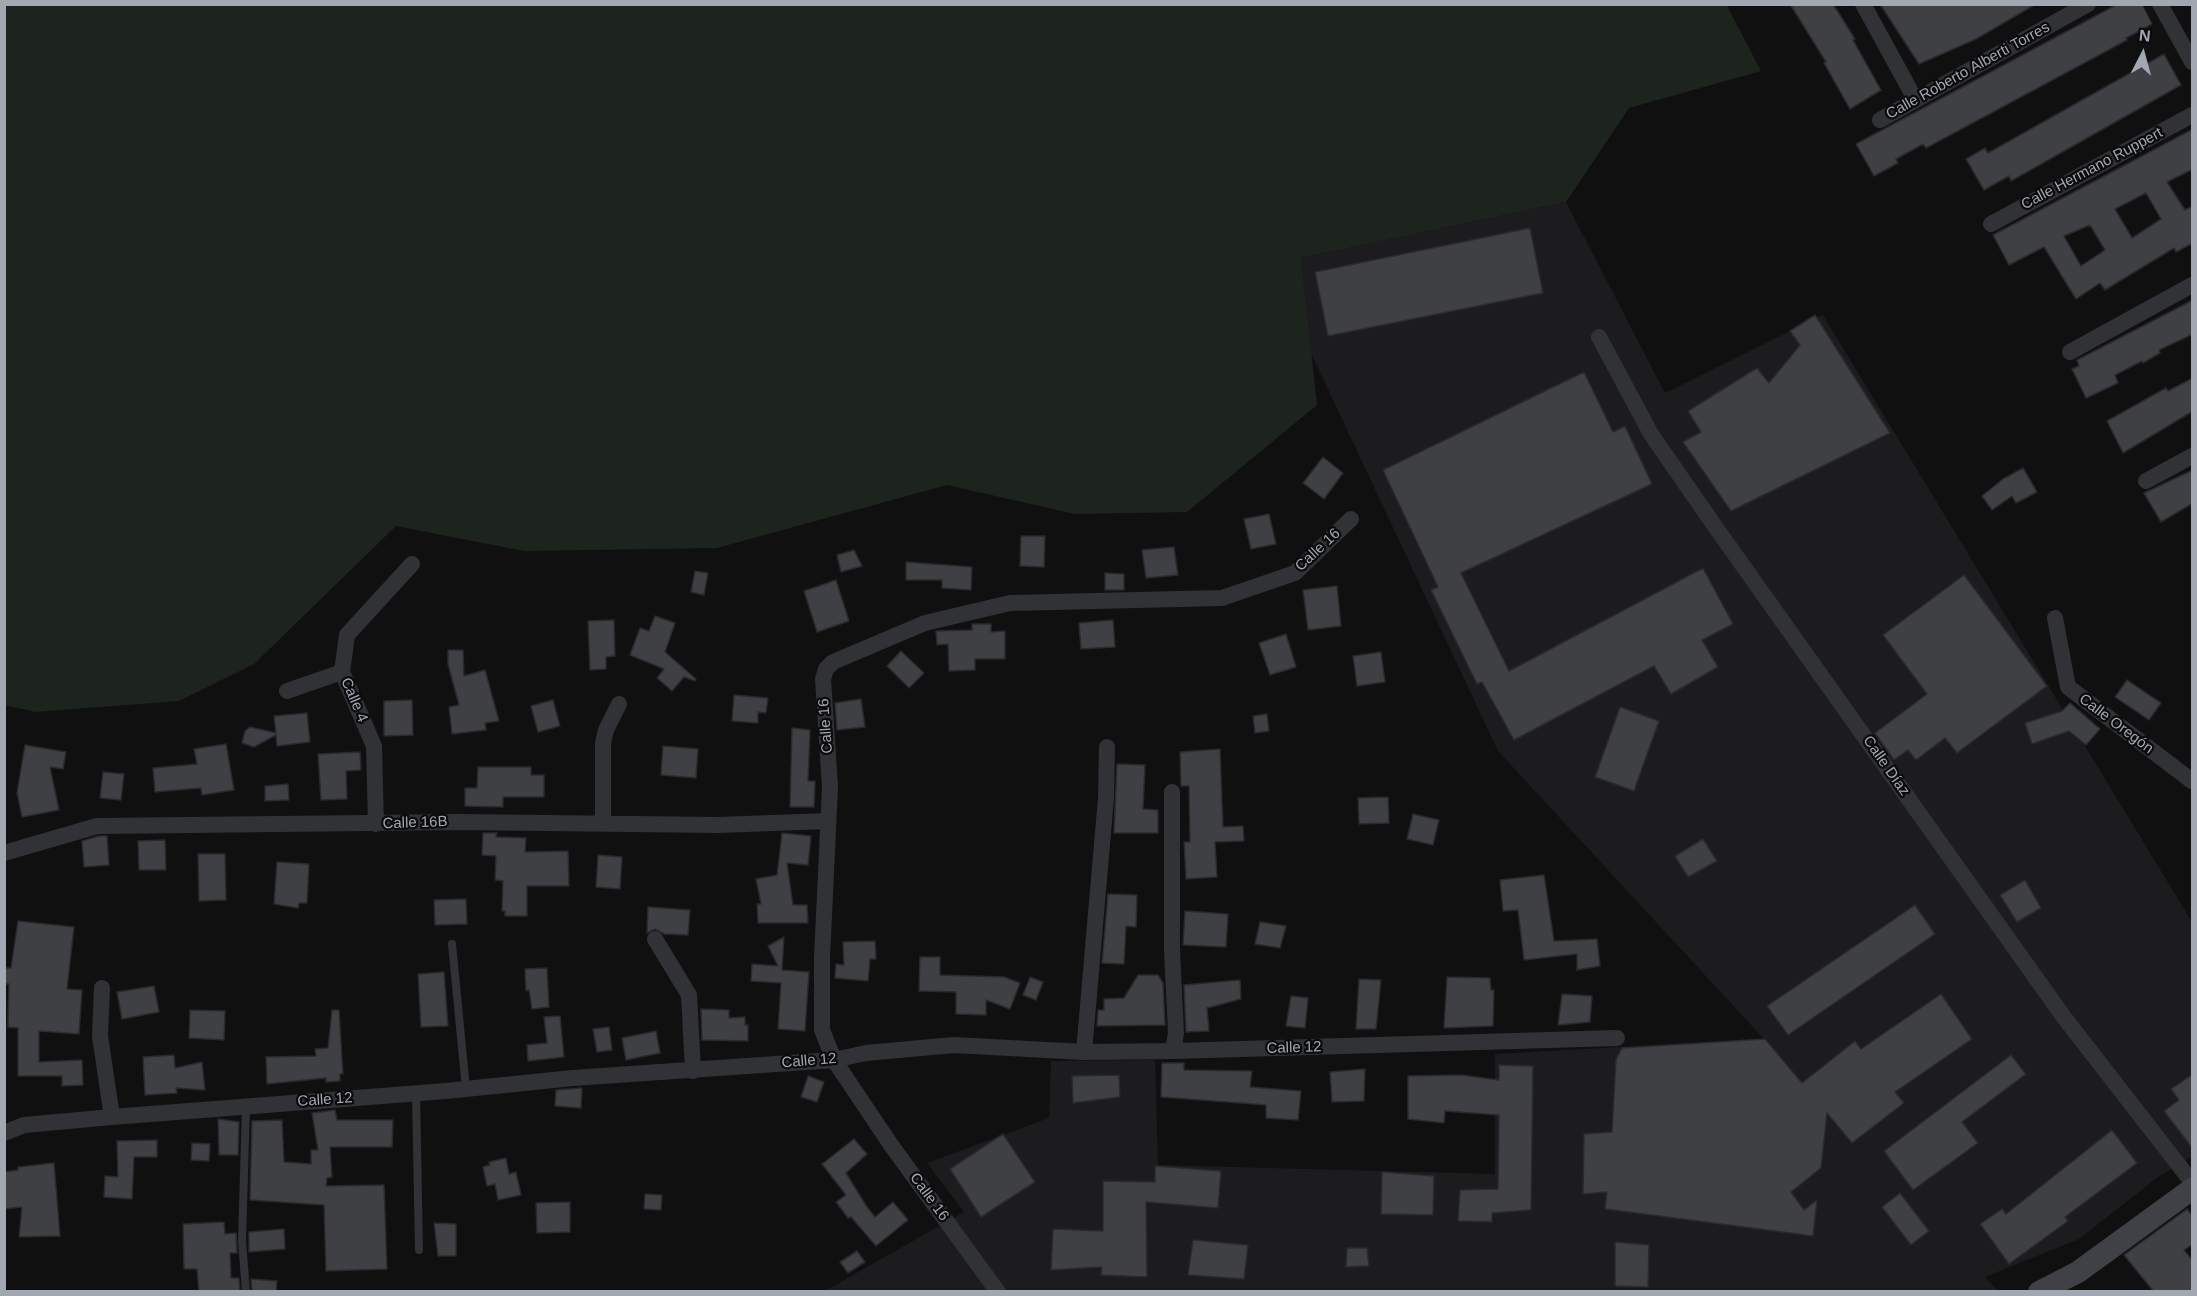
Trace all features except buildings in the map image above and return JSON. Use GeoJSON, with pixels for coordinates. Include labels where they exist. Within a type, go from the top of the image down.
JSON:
{"type":"FeatureCollection","features":[{"type":"Feature","properties":{"kind":"street"},"geometry":{"type":"LineString","coordinates":[[1863,4],[1915,99]]}},
{"type":"Feature","properties":{"kind":"street","name":"Calle Roberto Alberti Torres"},"geometry":{"type":"LineString","coordinates":[[1880,120],[2088,4]]}},
{"type":"Feature","properties":{"kind":"street"},"geometry":{"type":"LineString","coordinates":[[2160,4],[2193,62]]}},
{"type":"Feature","properties":{"kind":"street","name":"Calle Hermano Ruppert"},"geometry":{"type":"LineString","coordinates":[[1991,224],[2193,115]]}},
{"type":"Feature","properties":{"kind":"street"},"geometry":{"type":"LineString","coordinates":[[2070,352],[2193,285]]}},
{"type":"Feature","properties":{"kind":"street","name":"Calle Díaz"},"geometry":{"type":"LineString","coordinates":[[1599,337],[1651,434],[1714,525],[2063,1016],[2193,1182]]}},
{"type":"Feature","properties":{"kind":"street"},"geometry":{"type":"LineString","coordinates":[[2146,482],[2193,456]]}},
{"type":"Feature","properties":{"kind":"street","name":"Calle 16"},"geometry":{"type":"LineString","coordinates":[[998,1292],[891,1145],[834,1060],[822,1030],[830,787],[823,679],[826,669],[833,663],[925,623],[1010,603],[1222,598],[1295,573],[1351,519]]}},
{"type":"Feature","properties":{"kind":"street","name":"Calle 4"},"geometry":{"type":"LineString","coordinates":[[376,824],[374,746],[342,672],[347,634],[412,564]]}},
{"type":"Feature","properties":{"kind":"street","name":"Calle Oregón"},"geometry":{"type":"LineString","coordinates":[[2055,618],[2068,687],[2193,781]]}},
{"type":"Feature","properties":{"kind":"street"},"geometry":{"type":"LineString","coordinates":[[287,691],[342,672]]}},
{"type":"Feature","properties":{"kind":"street"},"geometry":{"type":"LineString","coordinates":[[603,822],[603,743],[606,730],[619,704]]}},
{"type":"Feature","properties":{"kind":"street"},"geometry":{"type":"LineString","coordinates":[[1084,1052],[1106,798],[1107,747]]}},
{"type":"Feature","properties":{"kind":"street"},"geometry":{"type":"LineString","coordinates":[[1172,792],[1172,950],[1176,1033],[1173,1051]]}},
{"type":"Feature","properties":{"kind":"street","name":"Calle 16B"},"geometry":{"type":"LineString","coordinates":[[4,853],[97,826],[603,822],[718,825],[828,821]]}},
{"type":"Feature","properties":{"kind":"street"},"geometry":{"type":"LineString","coordinates":[[655,939],[689,995],[693,1071]]}},
{"type":"Feature","properties":{"kind":"street"},"geometry":{"type":"LineString","coordinates":[[102,988],[100,1036],[112,1117]]}},
{"type":"Feature","properties":{"kind":"street","name":"Calle 12"},"geometry":{"type":"LineString","coordinates":[[4,1133],[24,1125],[416,1094],[583,1077],[834,1060],[866,1053],[954,1045],[1084,1052],[1617,1038]]}},
{"type":"Feature","properties":{"kind":"street"},"geometry":{"type":"LineString","coordinates":[[2038,1292],[2078,1272],[2193,1189]]}},
{"type":"Feature","properties":{"kind":"lane"},"geometry":{"type":"LineString","coordinates":[[452,944],[466,1089]]}},
{"type":"Feature","properties":{"kind":"lane"},"geometry":{"type":"LineString","coordinates":[[416,1094],[419,1250]]}},
{"type":"Feature","properties":{"kind":"lane"},"geometry":{"type":"LineString","coordinates":[[246,1107],[242,1241],[246,1292]]}},
{"type":"Feature","properties":{"kind":"shaded area"},"geometry":{"type":"Polygon","coordinates":[[[1726,4],[1761,71],[1629,108],[1566,202],[1301,258],[1317,405],[1187,512],[1075,514],[947,485],[717,548],[524,551],[396,526],[254,664],[179,701],[35,712],[5,705],[5,5],[1726,4]]]}},
{"type":"Feature","properties":{"kind":"shaded area"},"geometry":{"type":"Polygon","coordinates":[[[1566,202],[1665,393],[1823,315],[2192,922],[2192,1157],[2158,1177],[2079,1239],[1985,1277],[1998,1291],[823,1292],[964,1212],[927,1163],[1049,1118],[1051,1061],[1155,1060],[1158,1165],[1495,1174],[1495,1054],[1764,1039],[1498,751],[1311,353],[1301,258],[1566,202]]]}}]}
